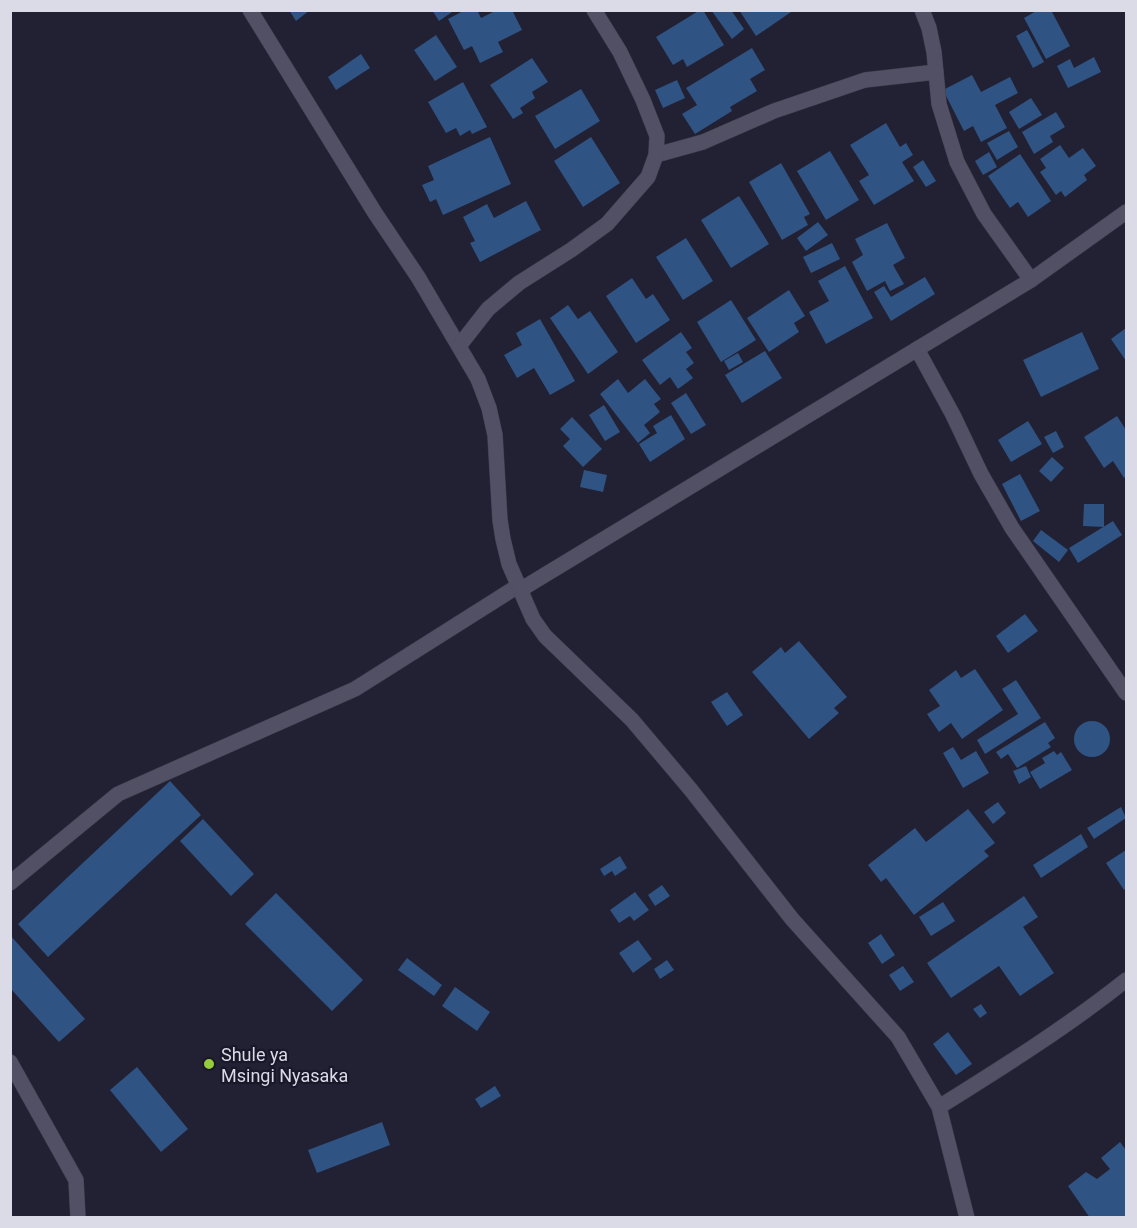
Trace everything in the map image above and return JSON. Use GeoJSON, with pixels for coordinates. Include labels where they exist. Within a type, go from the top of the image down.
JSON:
{"type":"FeatureCollection","features":[{"type":"Feature","properties":{"kind":"street"},"geometry":{"type":"LineString","coordinates":[[250,10],[375,213],[418,277],[478,379],[489,408],[495,435],[500,520],[509,564],[533,619],[545,636],[632,720],[691,790],[792,920],[898,1037],[939,1107],[967,1218]]}},
{"type":"Feature","properties":{"kind":"street"},"geometry":{"type":"LineString","coordinates":[[459,346],[488,309],[519,283],[571,250],[606,224],[648,177],[656,155],[657,136],[620,52],[594,10]]}},
{"type":"Feature","properties":{"kind":"street"},"geometry":{"type":"LineString","coordinates":[[922,10],[928,28],[936,72],[939,104],[957,162],[984,214],[1031,280]]}},
{"type":"Feature","properties":{"kind":"street"},"geometry":{"type":"LineString","coordinates":[[656,155],[703,142],[774,111],[865,80],[936,72]]}},
{"type":"Feature","properties":{"kind":"street"},"geometry":{"type":"LineString","coordinates":[[10,883],[118,794],[355,689],[1031,280],[1126,212]]}},
{"type":"Feature","properties":{"kind":"street"},"geometry":{"type":"LineString","coordinates":[[917,349],[953,415],[981,474],[1012,528],[1126,693]]}},
{"type":"Feature","properties":{"kind":"street"},"geometry":{"type":"LineString","coordinates":[[939,1107],[1023,1054],[1126,981]]}},
{"type":"Feature","properties":{"kind":"street"},"geometry":{"type":"LineString","coordinates":[[10,1062],[76,1180],[78,1218]]}},
{"type":"Feature","properties":{"kind":"building"},"geometry":{"type":"Polygon","coordinates":[[[289,10],[310,10],[296,21],[289,10]]]}},
{"type":"Feature","properties":{"kind":"building"},"geometry":{"type":"Polygon","coordinates":[[[432,10],[455,10],[439,21],[432,10]]]}},
{"type":"Feature","properties":{"kind":"building"},"geometry":{"type":"Polygon","coordinates":[[[465,10],[477,10],[481,18],[497,10],[512,10],[522,30],[498,42],[503,52],[480,63],[472,46],[464,50],[448,19],[465,10]]]}},
{"type":"Feature","properties":{"kind":"building"},"geometry":{"type":"Polygon","coordinates":[[[703,10],[724,45],[687,67],[683,59],[673,65],[656,37],[703,10]]]}},
{"type":"Feature","properties":{"kind":"building"},"geometry":{"type":"Polygon","coordinates":[[[711,10],[731,10],[744,29],[732,39],[711,10]]]}},
{"type":"Feature","properties":{"kind":"building"},"geometry":{"type":"Polygon","coordinates":[[[739,10],[794,10],[756,36],[739,10]]]}},
{"type":"Feature","properties":{"kind":"building"},"geometry":{"type":"Polygon","coordinates":[[[1038,10],[1051,10],[1070,46],[1046,59],[1024,18],[1038,10]]]}},
{"type":"Feature","properties":{"kind":"building"},"geometry":{"type":"Polygon","coordinates":[[[1027,30],[1044,62],[1033,68],[1016,36],[1027,30]]]}},
{"type":"Feature","properties":{"kind":"building"},"geometry":{"type":"Polygon","coordinates":[[[436,35],[457,67],[435,81],[414,50],[436,35]]]}},
{"type":"Feature","properties":{"kind":"building"},"geometry":{"type":"Polygon","coordinates":[[[752,48],[765,70],[750,79],[757,91],[730,107],[732,111],[695,134],[682,114],[697,105],[686,88],[752,48]]]}},
{"type":"Feature","properties":{"kind":"building"},"geometry":{"type":"Polygon","coordinates":[[[361,54],[370,68],[336,90],[328,77],[361,54]]]}},
{"type":"Feature","properties":{"kind":"building"},"geometry":{"type":"Polygon","coordinates":[[[1094,57],[1101,72],[1068,88],[1057,66],[1070,59],[1074,68],[1094,57]]]}},
{"type":"Feature","properties":{"kind":"building"},"geometry":{"type":"Polygon","coordinates":[[[532,58],[548,82],[532,92],[535,98],[520,108],[523,113],[513,119],[490,85],[532,58]]]}},
{"type":"Feature","properties":{"kind":"building"},"geometry":{"type":"Polygon","coordinates":[[[972,75],[981,92],[1010,77],[1018,93],[995,105],[1007,128],[981,142],[973,126],[964,131],[943,90],[972,75]]]}},
{"type":"Feature","properties":{"kind":"building"},"geometry":{"type":"Polygon","coordinates":[[[677,80],[685,98],[663,108],[655,90],[677,80]]]}},
{"type":"Feature","properties":{"kind":"building"},"geometry":{"type":"Polygon","coordinates":[[[463,82],[487,127],[472,134],[470,130],[460,136],[456,128],[446,133],[428,102],[463,82]]]}},
{"type":"Feature","properties":{"kind":"building"},"geometry":{"type":"Polygon","coordinates":[[[581,89],[600,121],[555,149],[535,116],[581,89]]]}},
{"type":"Feature","properties":{"kind":"building"},"geometry":{"type":"Polygon","coordinates":[[[1031,98],[1042,115],[1019,129],[1009,112],[1031,98]]]}},
{"type":"Feature","properties":{"kind":"building"},"geometry":{"type":"Polygon","coordinates":[[[1056,112],[1065,127],[1050,136],[1053,142],[1034,154],[1022,132],[1056,112]]]}},
{"type":"Feature","properties":{"kind":"building"},"geometry":{"type":"Polygon","coordinates":[[[886,123],[900,147],[906,143],[913,155],[902,162],[914,181],[874,205],[859,181],[869,175],[850,145],[886,123]]]}},
{"type":"Feature","properties":{"kind":"building"},"geometry":{"type":"Polygon","coordinates":[[[1009,131],[1018,147],[997,160],[987,143],[1009,131]]]}},
{"type":"Feature","properties":{"kind":"building"},"geometry":{"type":"Polygon","coordinates":[[[490,137],[511,184],[443,215],[436,199],[430,202],[422,185],[434,180],[428,166],[490,137]]]}},
{"type":"Feature","properties":{"kind":"building"},"geometry":{"type":"Polygon","coordinates":[[[591,137],[620,183],[583,207],[554,161],[591,137]]]}},
{"type":"Feature","properties":{"kind":"building"},"geometry":{"type":"Polygon","coordinates":[[[1060,145],[1069,158],[1083,148],[1096,166],[1084,175],[1087,180],[1065,197],[1061,191],[1056,195],[1040,172],[1046,168],[1040,159],[1060,145]]]}},
{"type":"Feature","properties":{"kind":"building"},"geometry":{"type":"Polygon","coordinates":[[[830,151],[859,200],[826,220],[797,171],[830,151]]]}},
{"type":"Feature","properties":{"kind":"building"},"geometry":{"type":"Polygon","coordinates":[[[989,152],[997,167],[983,175],[975,161],[989,152]]]}},
{"type":"Feature","properties":{"kind":"building"},"geometry":{"type":"Polygon","coordinates":[[[1020,154],[1051,201],[1028,217],[1018,202],[1010,208],[988,176],[1020,154]]]}},
{"type":"Feature","properties":{"kind":"building"},"geometry":{"type":"Polygon","coordinates":[[[923,160],[936,181],[926,187],[913,167],[923,160]]]}},
{"type":"Feature","properties":{"kind":"building"},"geometry":{"type":"Polygon","coordinates":[[[781,163],[810,214],[804,217],[808,225],[782,240],[749,182],[781,163]]]}},
{"type":"Feature","properties":{"kind":"building"},"geometry":{"type":"Polygon","coordinates":[[[739,196],[769,244],[731,268],[701,220],[739,196]]]}},
{"type":"Feature","properties":{"kind":"building"},"geometry":{"type":"Polygon","coordinates":[[[526,201],[541,230],[480,262],[470,243],[475,241],[463,217],[487,204],[494,218],[526,201]]]}},
{"type":"Feature","properties":{"kind":"building"},"geometry":{"type":"Polygon","coordinates":[[[818,222],[828,235],[806,251],[797,238],[818,222]]]}},
{"type":"Feature","properties":{"kind":"building"},"geometry":{"type":"Polygon","coordinates":[[[887,223],[905,258],[893,265],[904,284],[890,291],[885,281],[867,291],[852,262],[863,255],[855,239],[887,223]]]}},
{"type":"Feature","properties":{"kind":"building"},"geometry":{"type":"Polygon","coordinates":[[[686,238],[713,281],[683,300],[656,257],[686,238]]]}},
{"type":"Feature","properties":{"kind":"building"},"geometry":{"type":"Polygon","coordinates":[[[832,243],[840,259],[811,273],[803,257],[832,243]]]}},
{"type":"Feature","properties":{"kind":"building"},"geometry":{"type":"Polygon","coordinates":[[[845,266],[873,318],[826,344],[809,312],[829,301],[818,281],[845,266]]]}},
{"type":"Feature","properties":{"kind":"building"},"geometry":{"type":"Polygon","coordinates":[[[925,277],[935,294],[891,321],[874,292],[884,286],[891,297],[925,277]]]}},
{"type":"Feature","properties":{"kind":"building"},"geometry":{"type":"Polygon","coordinates":[[[632,278],[646,299],[653,294],[670,320],[636,343],[606,296],[632,278]]]}},
{"type":"Feature","properties":{"kind":"building"},"geometry":{"type":"Polygon","coordinates":[[[789,290],[805,316],[794,323],[799,332],[769,352],[747,318],[789,290]]]}},
{"type":"Feature","properties":{"kind":"building"},"geometry":{"type":"Polygon","coordinates":[[[731,300],[756,340],[721,362],[697,322],[731,300]]]}},
{"type":"Feature","properties":{"kind":"building"},"geometry":{"type":"Polygon","coordinates":[[[568,305],[578,319],[590,311],[618,352],[588,374],[550,318],[568,305]]]}},
{"type":"Feature","properties":{"kind":"building"},"geometry":{"type":"Polygon","coordinates":[[[540,319],[575,381],[550,395],[534,368],[517,378],[504,355],[522,345],[516,333],[540,319]]]}},
{"type":"Feature","properties":{"kind":"building"},"geometry":{"type":"Polygon","coordinates":[[[1126,328],[1126,361],[1111,339],[1126,328]]]}},
{"type":"Feature","properties":{"kind":"building"},"geometry":{"type":"Polygon","coordinates":[[[681,332],[692,348],[686,352],[694,363],[686,369],[693,378],[678,389],[670,377],[660,385],[642,360],[681,332]]]}},
{"type":"Feature","properties":{"kind":"building"},"geometry":{"type":"Polygon","coordinates":[[[1082,332],[1099,369],[1041,397],[1023,360],[1082,332]]]}},
{"type":"Feature","properties":{"kind":"building"},"geometry":{"type":"Polygon","coordinates":[[[765,351],[782,378],[742,403],[725,375],[765,351]]]}},
{"type":"Feature","properties":{"kind":"building"},"geometry":{"type":"Polygon","coordinates":[[[738,353],[743,362],[729,370],[724,361],[738,353]]]}},
{"type":"Feature","properties":{"kind":"building"},"geometry":{"type":"Polygon","coordinates":[[[618,379],[628,393],[645,379],[661,399],[654,404],[660,412],[644,425],[650,433],[638,443],[600,394],[618,379]]]}},
{"type":"Feature","properties":{"kind":"building"},"geometry":{"type":"Polygon","coordinates":[[[686,393],[706,425],[691,434],[671,403],[686,393]]]}},
{"type":"Feature","properties":{"kind":"building"},"geometry":{"type":"Polygon","coordinates":[[[604,405],[620,432],[605,441],[589,415],[604,405]]]}},
{"type":"Feature","properties":{"kind":"building"},"geometry":{"type":"Polygon","coordinates":[[[671,415],[685,439],[650,462],[639,444],[657,433],[653,426],[671,415]]]}},
{"type":"Feature","properties":{"kind":"building"},"geometry":{"type":"Polygon","coordinates":[[[1117,416],[1126,430],[1126,476],[1124,478],[1113,461],[1104,468],[1084,437],[1117,416]]]}},
{"type":"Feature","properties":{"kind":"building"},"geometry":{"type":"Polygon","coordinates":[[[572,417],[602,449],[583,467],[563,446],[570,439],[560,429],[572,417]]]}},
{"type":"Feature","properties":{"kind":"building"},"geometry":{"type":"Polygon","coordinates":[[[1028,421],[1042,444],[1011,462],[998,440],[1028,421]]]}},
{"type":"Feature","properties":{"kind":"building"},"geometry":{"type":"Polygon","coordinates":[[[1056,431],[1064,447],[1053,453],[1044,437],[1056,431]]]}},
{"type":"Feature","properties":{"kind":"building"},"geometry":{"type":"Polygon","coordinates":[[[1052,457],[1064,468],[1051,482],[1039,471],[1052,457]]]}},
{"type":"Feature","properties":{"kind":"building"},"geometry":{"type":"Polygon","coordinates":[[[584,470],[607,475],[603,492],[580,487],[584,470]]]}},
{"type":"Feature","properties":{"kind":"building"},"geometry":{"type":"Polygon","coordinates":[[[1020,474],[1040,511],[1021,521],[1002,484],[1020,474]]]}},
{"type":"Feature","properties":{"kind":"building"},"geometry":{"type":"Polygon","coordinates":[[[1084,504],[1104,504],[1104,527],[1083,526],[1084,504]]]}},
{"type":"Feature","properties":{"kind":"building"},"geometry":{"type":"Polygon","coordinates":[[[1113,521],[1122,535],[1078,563],[1069,548],[1113,521]]]}},
{"type":"Feature","properties":{"kind":"building"},"geometry":{"type":"Polygon","coordinates":[[[1041,530],[1068,550],[1059,562],[1033,541],[1041,530]]]}},
{"type":"Feature","properties":{"kind":"building"},"geometry":{"type":"Polygon","coordinates":[[[1025,614],[1038,631],[1008,653],[996,636],[1025,614]]]}},
{"type":"Feature","properties":{"kind":"building"},"geometry":{"type":"Polygon","coordinates":[[[799,641],[847,697],[834,708],[839,713],[809,739],[752,672],[781,647],[785,653],[799,641]]]}},
{"type":"Feature","properties":{"kind":"building"},"geometry":{"type":"Polygon","coordinates":[[[975,669],[1003,710],[962,739],[951,723],[939,732],[927,714],[940,706],[929,690],[956,670],[961,678],[975,669]]]}},
{"type":"Feature","properties":{"kind":"building"},"geometry":{"type":"Polygon","coordinates":[[[1016,680],[1041,718],[985,754],[977,740],[1018,714],[1002,689],[1016,680]]]}},
{"type":"Feature","properties":{"kind":"building"},"geometry":{"type":"Polygon","coordinates":[[[727,692],[743,715],[727,726],[711,702],[727,692]]]}},
{"type":"Feature","properties":{"kind":"building"},"geometry":{"type":"Polygon","coordinates":[[[1092,721],[1105,726],[1110,739],[1105,752],[1092,757],[1079,752],[1074,739],[1079,726],[1092,721]]]}},
{"type":"Feature","properties":{"kind":"building"},"geometry":{"type":"Polygon","coordinates":[[[1045,722],[1055,738],[1048,743],[1051,747],[1017,768],[1008,754],[1001,759],[996,752],[1045,722]]]}},
{"type":"Feature","properties":{"kind":"building"},"geometry":{"type":"Polygon","coordinates":[[[953,747],[961,760],[976,751],[989,773],[963,788],[943,753],[953,747]]]}},
{"type":"Feature","properties":{"kind":"building"},"geometry":{"type":"Polygon","coordinates":[[[1054,751],[1057,755],[1061,752],[1072,770],[1040,789],[1030,772],[1045,763],[1042,758],[1054,751]]]}},
{"type":"Feature","properties":{"kind":"building"},"geometry":{"type":"Polygon","coordinates":[[[1026,766],[1031,777],[1019,784],[1013,771],[1026,766]]]}},
{"type":"Feature","properties":{"kind":"building"},"geometry":{"type":"Polygon","coordinates":[[[170,781],[201,815],[48,957],[18,924],[170,781]]]}},
{"type":"Feature","properties":{"kind":"building"},"geometry":{"type":"Polygon","coordinates":[[[998,802],[1006,813],[993,824],[984,812],[998,802]]]}},
{"type":"Feature","properties":{"kind":"building"},"geometry":{"type":"Polygon","coordinates":[[[1121,807],[1126,818],[1094,839],[1087,828],[1121,807]]]}},
{"type":"Feature","properties":{"kind":"building"},"geometry":{"type":"Polygon","coordinates":[[[968,809],[995,843],[984,851],[989,856],[914,915],[886,878],[881,882],[868,865],[915,828],[926,842],[968,809]]]}},
{"type":"Feature","properties":{"kind":"building"},"geometry":{"type":"Polygon","coordinates":[[[203,819],[254,874],[231,896],[180,841],[203,819]]]}},
{"type":"Feature","properties":{"kind":"building"},"geometry":{"type":"Polygon","coordinates":[[[1081,834],[1088,847],[1041,878],[1033,865],[1081,834]]]}},
{"type":"Feature","properties":{"kind":"building"},"geometry":{"type":"Polygon","coordinates":[[[1126,850],[1126,889],[1124,890],[1106,863],[1126,850]]]}},
{"type":"Feature","properties":{"kind":"building"},"geometry":{"type":"Polygon","coordinates":[[[620,856],[627,868],[615,876],[612,871],[604,876],[600,869],[620,856]]]}},
{"type":"Feature","properties":{"kind":"building"},"geometry":{"type":"Polygon","coordinates":[[[662,885],[670,896],[655,906],[648,895],[662,885]]]}},
{"type":"Feature","properties":{"kind":"building"},"geometry":{"type":"Polygon","coordinates":[[[635,892],[649,910],[634,921],[630,916],[619,923],[610,910],[635,892]]]}},
{"type":"Feature","properties":{"kind":"building"},"geometry":{"type":"Polygon","coordinates":[[[276,893],[363,980],[332,1011],[245,924],[276,893]]]}},
{"type":"Feature","properties":{"kind":"building"},"geometry":{"type":"Polygon","coordinates":[[[1024,896],[1038,917],[1023,927],[1054,973],[1020,996],[999,966],[951,998],[927,963],[1024,896]]]}},
{"type":"Feature","properties":{"kind":"building"},"geometry":{"type":"Polygon","coordinates":[[[943,902],[955,921],[931,936],[919,917],[943,902]]]}},
{"type":"Feature","properties":{"kind":"building"},"geometry":{"type":"Polygon","coordinates":[[[881,934],[895,955],[882,964],[868,943],[881,934]]]}},
{"type":"Feature","properties":{"kind":"building"},"geometry":{"type":"Polygon","coordinates":[[[10,935],[85,1019],[59,1042],[10,988],[10,935]]]}},
{"type":"Feature","properties":{"kind":"building"},"geometry":{"type":"Polygon","coordinates":[[[638,940],[652,959],[633,973],[619,953],[638,940]]]}},
{"type":"Feature","properties":{"kind":"building"},"geometry":{"type":"Polygon","coordinates":[[[407,958],[442,985],[434,996],[398,970],[407,958]]]}},
{"type":"Feature","properties":{"kind":"building"},"geometry":{"type":"Polygon","coordinates":[[[667,960],[674,970],[660,979],[654,969],[667,960]]]}},
{"type":"Feature","properties":{"kind":"building"},"geometry":{"type":"Polygon","coordinates":[[[903,966],[914,982],[900,991],[889,975],[903,966]]]}},
{"type":"Feature","properties":{"kind":"building"},"geometry":{"type":"Polygon","coordinates":[[[455,987],[490,1012],[477,1031],[442,1006],[455,987]]]}},
{"type":"Feature","properties":{"kind":"building"},"geometry":{"type":"Polygon","coordinates":[[[981,1004],[987,1013],[980,1018],[973,1009],[981,1004]]]}},
{"type":"Feature","properties":{"kind":"building"},"geometry":{"type":"Polygon","coordinates":[[[948,1032],[972,1064],[956,1075],[933,1044],[948,1032]]]}},
{"type":"Feature","properties":{"kind":"building"},"geometry":{"type":"Polygon","coordinates":[[[137,1067],[188,1129],[161,1152],[110,1090],[137,1067]]]}},
{"type":"Feature","properties":{"kind":"building"},"geometry":{"type":"Polygon","coordinates":[[[495,1086],[501,1096],[481,1108],[475,1099],[495,1086]]]}},
{"type":"Feature","properties":{"kind":"building"},"geometry":{"type":"Polygon","coordinates":[[[382,1122],[390,1145],[317,1173],[308,1150],[382,1122]]]}},
{"type":"Feature","properties":{"kind":"building"},"geometry":{"type":"Polygon","coordinates":[[[1120,1142],[1126,1150],[1126,1218],[1090,1218],[1068,1186],[1086,1172],[1097,1179],[1110,1169],[1101,1158],[1120,1142]]]}},
{"type":"Feature","properties":{"kind":"place","name":"Shule ya Msingi Nyasaka"},"geometry":{"type":"Point","coordinates":[209,1064]}}]}
